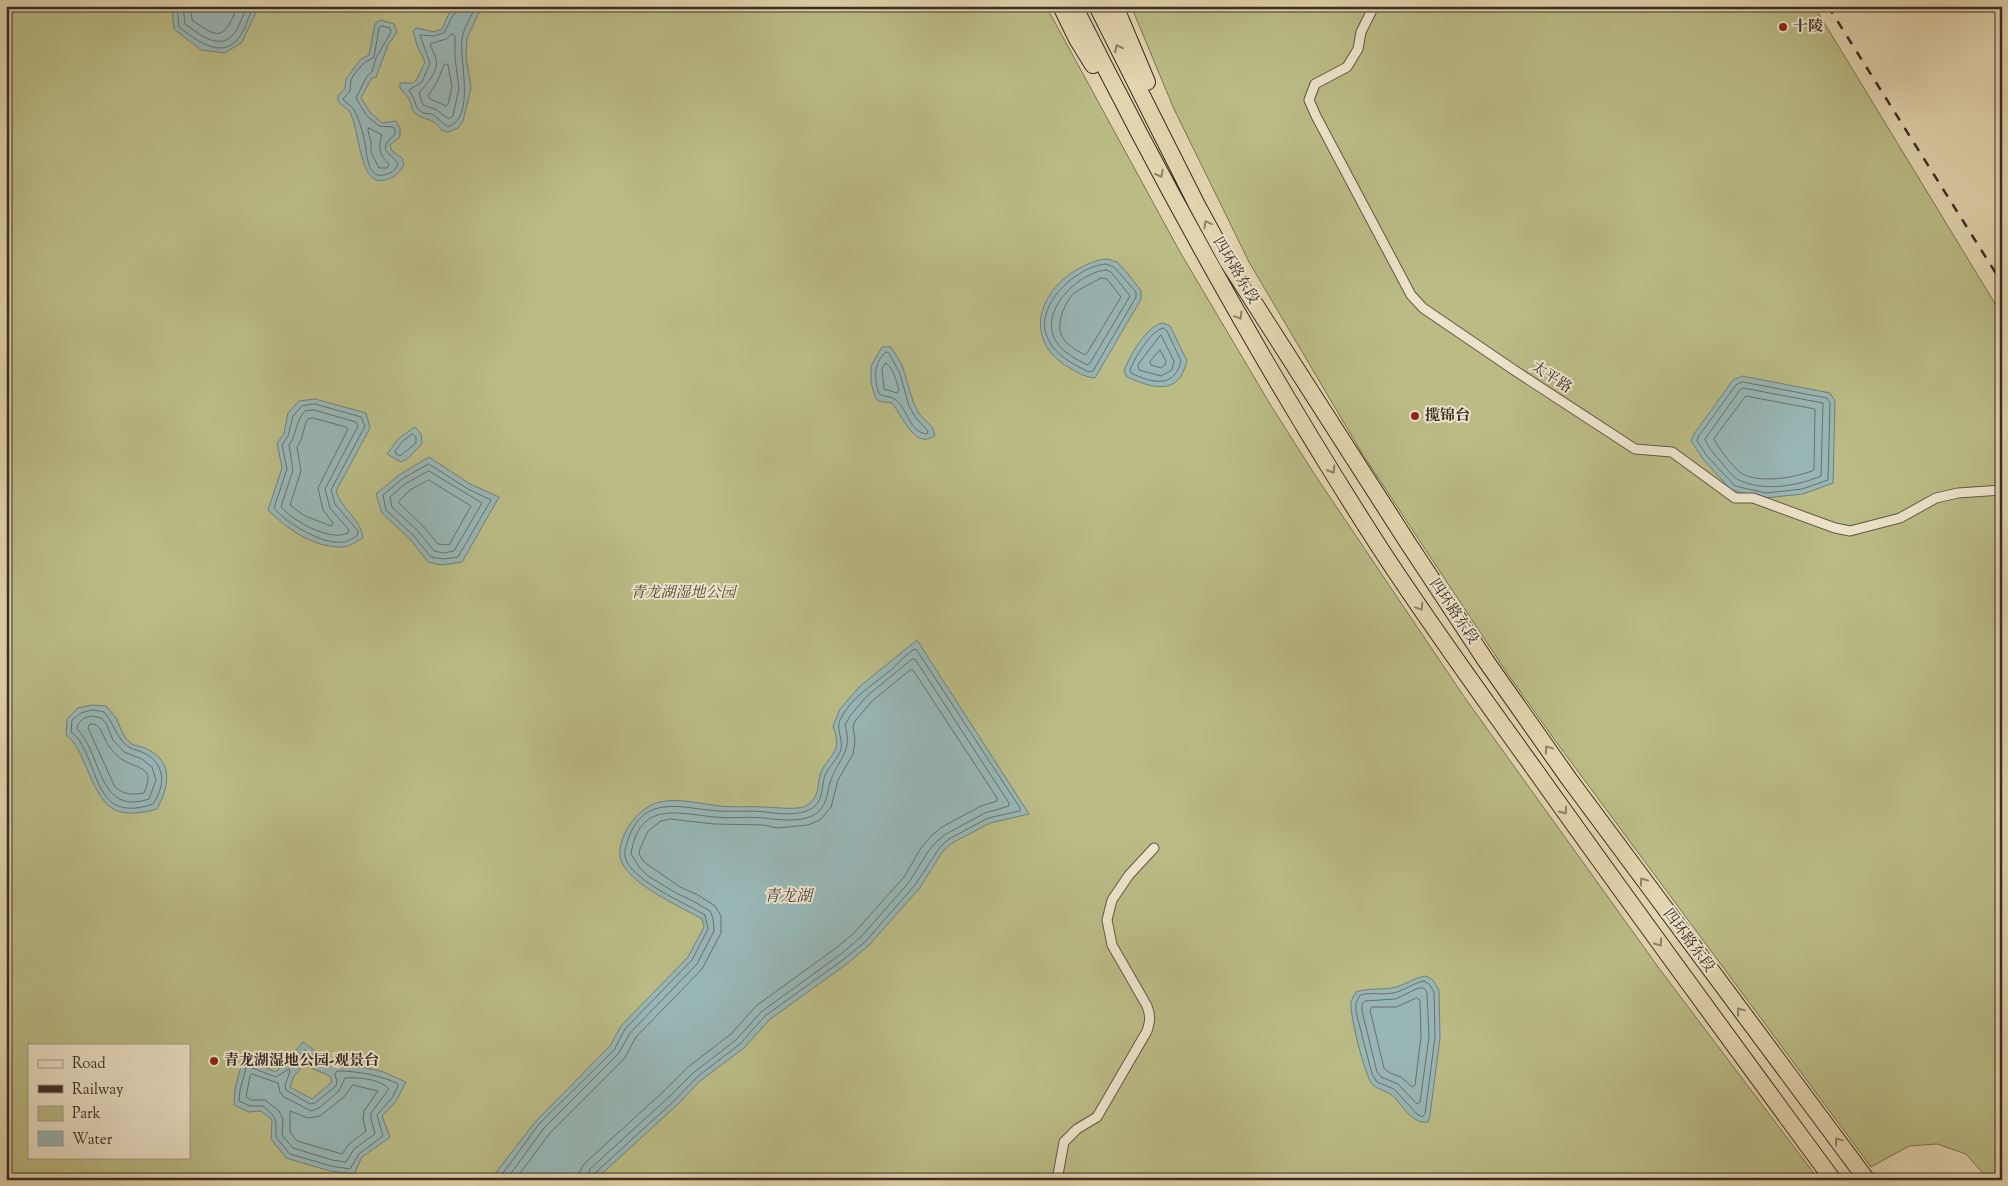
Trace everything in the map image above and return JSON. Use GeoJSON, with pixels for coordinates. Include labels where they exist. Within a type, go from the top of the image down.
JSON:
{"type":"FeatureCollection","features":[{"type":"Feature","properties":{"kind":"highway"},"geometry":{"type":"LineString","coordinates":[[1061,6],[1077,39],[1146,147]]}},
{"type":"Feature","properties":{"kind":"highway","name":"四环路东段"},"geometry":{"type":"LineString","coordinates":[[1074,6],[1146,147],[1225,294],[1286,397],[1378,545],[1441,638],[1657,940],[1833,1180]]}},
{"type":"Feature","properties":{"kind":"highway","name":"四环路东段"},"geometry":{"type":"LineString","coordinates":[[1097,6],[1197,205],[1228,262],[1408,543],[1486,661],[1569,780],[1867,1180]]}},
{"type":"Feature","properties":{"kind":"highway"},"geometry":{"type":"LineString","coordinates":[[1115,6],[1197,205]]}},
{"type":"Feature","properties":{"kind":"street","name":"太平路"},"geometry":{"type":"LineString","coordinates":[[1374,6],[1361,32],[1358,49],[1347,67],[1315,84],[1309,100],[1411,295],[1423,308],[1514,370],[1635,448],[1672,452],[1735,498],[1753,498],[1835,528],[1850,530],[1900,518],[1936,498],[1958,493],[2002,490]]}},
{"type":"Feature","properties":{"kind":"street"},"geometry":{"type":"LineString","coordinates":[[1057,1180],[1064,1142],[1077,1129],[1097,1117],[1147,1032],[1150,1022],[1147,1006],[1112,945],[1106,920],[1112,900],[1130,875],[1154,848]]}},
{"type":"Feature","properties":{"kind":"green space","name":"青龙湖湿地公园"},"geometry":{"type":"Polygon","coordinates":[[[6,6],[1046,6],[1180,252],[1270,404],[1315,475],[1465,698],[1661,971],[1819,1180],[6,1180],[6,6]]]}},
{"type":"Feature","properties":{"kind":"green space"},"geometry":{"type":"Polygon","coordinates":[[[1131,6],[1814,6],[2002,315],[2002,1180],[1989,1180],[1966,1154],[1937,1144],[1909,1146],[1871,1167],[1554,739],[1507,673],[1363,455],[1249,262],[1174,109],[1131,6]]]}},
{"type":"Feature","properties":{"kind":"water"},"geometry":{"type":"Polygon","coordinates":[[[173,6],[259,6],[242,42],[225,53],[201,50],[174,29],[173,6]]]}},
{"type":"Feature","properties":{"kind":"water"},"geometry":{"type":"Polygon","coordinates":[[[458,6],[482,6],[467,38],[466,57],[471,88],[463,121],[458,128],[448,132],[441,130],[435,123],[421,117],[412,110],[411,102],[400,88],[400,83],[413,83],[425,62],[413,31],[417,28],[434,32],[442,29],[450,11],[458,6]]]}},
{"type":"Feature","properties":{"kind":"water"},"geometry":{"type":"Polygon","coordinates":[[[380,20],[394,24],[397,32],[388,45],[376,77],[371,79],[361,98],[370,112],[382,123],[396,121],[400,128],[400,137],[390,145],[392,151],[402,158],[404,164],[397,174],[385,180],[376,180],[370,175],[361,154],[353,118],[349,111],[338,101],[338,96],[345,88],[346,79],[361,59],[369,55],[375,24],[380,20]]]}},
{"type":"Feature","properties":{"kind":"water"},"geometry":{"type":"Polygon","coordinates":[[[1107,259],[1117,262],[1129,275],[1141,291],[1141,299],[1095,378],[1079,373],[1055,357],[1046,345],[1041,331],[1041,317],[1045,304],[1064,279],[1088,264],[1107,259]]]}},
{"type":"Feature","properties":{"kind":"water"},"geometry":{"type":"Polygon","coordinates":[[[1163,323],[1170,326],[1187,361],[1181,376],[1176,382],[1163,387],[1148,385],[1127,377],[1124,371],[1139,342],[1151,329],[1163,323]]]}},
{"type":"Feature","properties":{"kind":"water"},"geometry":{"type":"Polygon","coordinates":[[[882,347],[891,347],[902,365],[914,404],[920,415],[932,427],[935,435],[928,439],[922,439],[910,430],[892,403],[878,401],[875,397],[871,382],[871,366],[882,347]]]}},
{"type":"Feature","properties":{"kind":"water"},"geometry":{"type":"Polygon","coordinates":[[[1742,376],[1830,393],[1835,401],[1833,483],[1803,494],[1765,498],[1731,490],[1703,459],[1691,441],[1694,434],[1733,380],[1742,376]]]}},
{"type":"Feature","properties":{"kind":"water"},"geometry":{"type":"Polygon","coordinates":[[[315,399],[366,413],[370,428],[336,491],[342,504],[359,525],[363,538],[344,547],[320,544],[301,536],[283,524],[268,510],[282,468],[277,443],[284,434],[288,413],[299,401],[315,399]]]}},
{"type":"Feature","properties":{"kind":"water"},"geometry":{"type":"Polygon","coordinates":[[[415,427],[421,434],[422,444],[407,459],[401,462],[387,454],[399,438],[415,427]]]}},
{"type":"Feature","properties":{"kind":"water"},"geometry":{"type":"Polygon","coordinates":[[[429,457],[470,484],[499,497],[462,562],[442,565],[428,562],[410,539],[382,513],[376,494],[399,475],[429,457]]]}},
{"type":"Feature","properties":{"kind":"water","name":"青龙湖"},"geometry":{"type":"Polygon","coordinates":[[[917,640],[1029,814],[990,823],[952,843],[943,851],[919,889],[869,945],[848,963],[769,1020],[744,1048],[700,1081],[678,1104],[595,1180],[490,1180],[536,1121],[610,1046],[621,1026],[688,957],[704,927],[702,919],[655,893],[631,875],[624,866],[620,856],[620,847],[633,821],[648,807],[660,802],[673,800],[731,807],[804,807],[815,797],[821,771],[836,748],[833,726],[840,709],[859,687],[917,640]]]}},
{"type":"Feature","properties":{"kind":"water"},"geometry":{"type":"Polygon","coordinates":[[[92,705],[106,706],[116,718],[124,736],[129,742],[156,754],[162,761],[167,776],[164,792],[157,809],[140,813],[126,813],[108,805],[101,797],[78,749],[66,735],[67,719],[78,708],[92,705]]]}},
{"type":"Feature","properties":{"kind":"water"},"geometry":{"type":"Polygon","coordinates":[[[1426,976],[1433,980],[1439,990],[1440,1038],[1430,1115],[1428,1122],[1423,1122],[1413,1118],[1393,1096],[1372,1084],[1369,1079],[1355,1031],[1351,1002],[1356,992],[1401,986],[1426,976]]]}},
{"type":"Feature","properties":{"kind":"water"},"geometry":{"type":"Polygon","coordinates":[[[303,1042],[336,1066],[356,1066],[381,1071],[406,1082],[396,1101],[382,1116],[390,1137],[362,1157],[354,1174],[330,1171],[286,1158],[271,1139],[272,1120],[261,1111],[249,1112],[234,1105],[235,1089],[243,1058],[276,1072],[303,1042]],[[304,1065],[294,1076],[290,1087],[312,1099],[332,1082],[330,1076],[304,1065]]]}},
{"type":"Feature","properties":{"kind":"railway"},"geometry":{"type":"LineString","coordinates":[[1828,6],[2002,283]]}},
{"type":"Feature","properties":{"kind":"place","name":"十陵"},"geometry":{"type":"Point","coordinates":[1783,27]}},
{"type":"Feature","properties":{"kind":"place","name":"揽锦台"},"geometry":{"type":"Point","coordinates":[1415,416]}},
{"type":"Feature","properties":{"kind":"place","name":"青龙湖湿地公园-观景台"},"geometry":{"type":"Point","coordinates":[214,1061]}}]}
